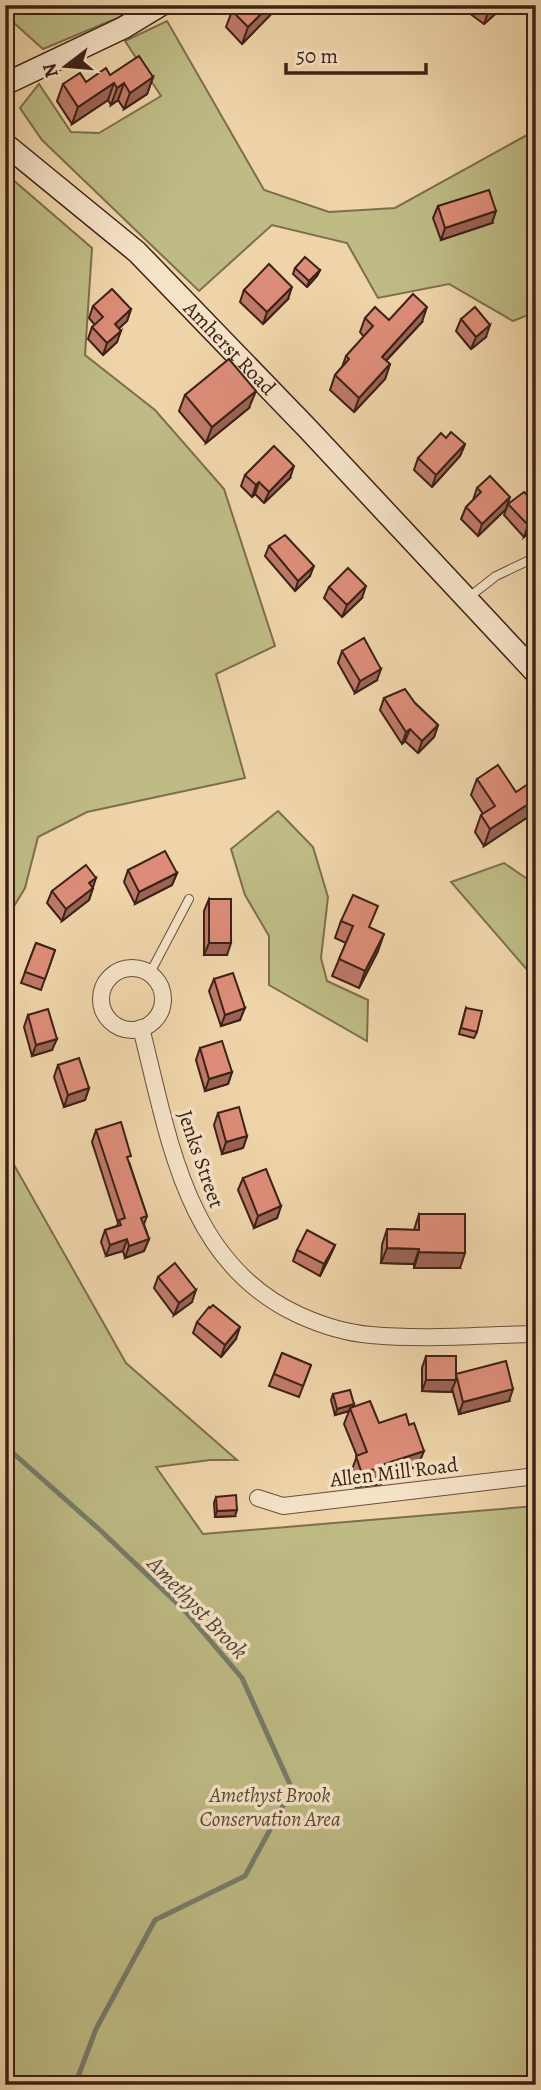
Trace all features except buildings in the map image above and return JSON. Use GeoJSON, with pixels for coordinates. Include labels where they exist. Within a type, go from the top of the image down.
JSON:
{"type":"FeatureCollection","features":[{"type":"Feature","properties":{"kind":"main road"},"geometry":{"type":"LineString","coordinates":[[5,84],[123,28],[161,5]]}},
{"type":"Feature","properties":{"kind":"main road","name":"Amherst Road"},"geometry":{"type":"LineString","coordinates":[[5,144],[137,252],[536,673]]}},
{"type":"Feature","properties":{"kind":"street"},"geometry":{"type":"LineString","coordinates":[[132,968],[150,974],[161,988],[162,1007],[152,1022],[141,1028],[125,1029],[110,1021],[104,1013],[101,996],[107,981],[120,970],[132,968]]}},
{"type":"Feature","properties":{"kind":"street","name":"Jenks Street"},"geometry":{"type":"LineString","coordinates":[[141,1028],[176,1159],[191,1202],[222,1254],[258,1290],[307,1319],[368,1335],[536,1334]]}},
{"type":"Feature","properties":{"kind":"street","name":"Allen Mill Road"},"geometry":{"type":"LineString","coordinates":[[258,1499],[283,1506],[536,1476]]}},
{"type":"Feature","properties":{"kind":"lane"},"geometry":{"type":"LineString","coordinates":[[467,599],[496,576],[536,557]]}},
{"type":"Feature","properties":{"kind":"lane"},"geometry":{"type":"LineString","coordinates":[[150,974],[189,899]]}},
{"type":"Feature","properties":{"kind":"green space"},"geometry":{"type":"Polygon","coordinates":[[[5,5],[143,5],[43,49],[5,15],[5,5]]]}},
{"type":"Feature","properties":{"kind":"green space"},"geometry":{"type":"Polygon","coordinates":[[[167,21],[264,190],[329,212],[395,208],[536,130],[536,312],[513,321],[449,284],[378,298],[347,243],[272,225],[199,291],[42,140],[20,108],[39,84],[71,132],[99,133],[161,96],[125,41],[167,21]]]}},
{"type":"Feature","properties":{"kind":"green space"},"geometry":{"type":"Polygon","coordinates":[[[5,173],[92,248],[85,355],[155,410],[224,489],[275,646],[216,674],[245,778],[87,812],[38,837],[25,888],[5,921],[5,173]]]}},
{"type":"Feature","properties":{"kind":"green space"},"geometry":{"type":"Polygon","coordinates":[[[278,811],[313,847],[328,897],[321,958],[327,981],[368,1000],[367,1041],[269,985],[269,936],[245,895],[231,849],[278,811]]]}},
{"type":"Feature","properties":{"kind":"green space"},"geometry":{"type":"Polygon","coordinates":[[[504,863],[536,885],[536,980],[451,882],[504,863]]]}},
{"type":"Feature","properties":{"kind":"green space","name":"Amethyst Brook Conservation Area"},"geometry":{"type":"Polygon","coordinates":[[[5,1149],[126,1363],[237,1460],[210,1460],[156,1467],[203,1534],[536,1506],[536,2085],[5,2085],[5,1149]]]}},
{"type":"Feature","properties":{"kind":"waterway","name":"Amethyst Brook"},"geometry":{"type":"LineString","coordinates":[[5,1446],[100,1530],[185,1611],[242,1678],[292,1789],[245,1876],[155,1920],[96,2029],[75,2085]]}}]}
